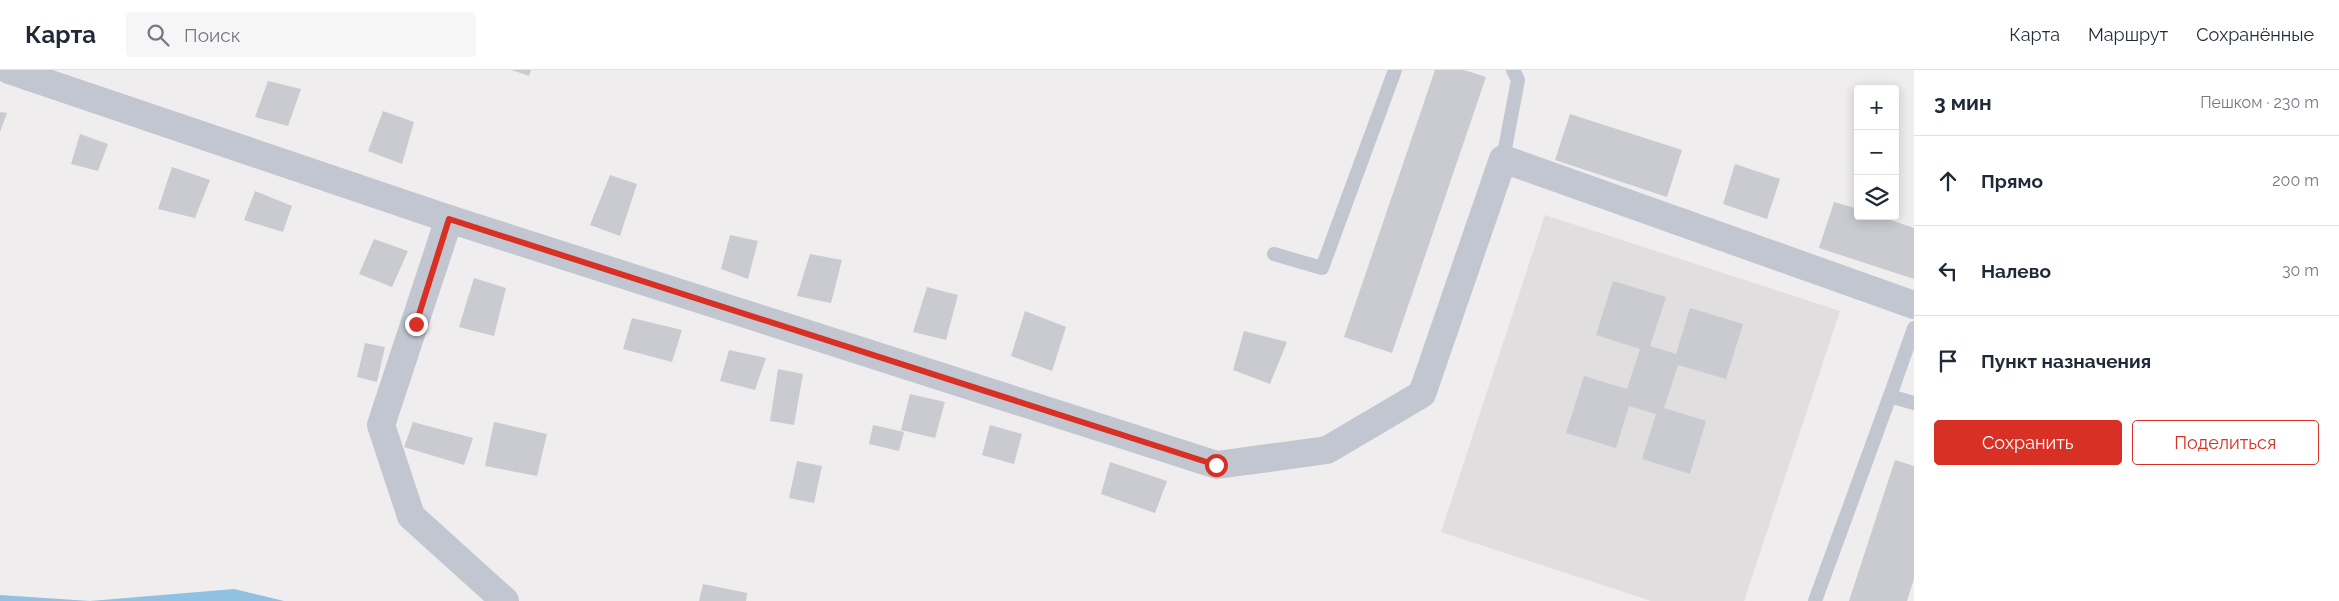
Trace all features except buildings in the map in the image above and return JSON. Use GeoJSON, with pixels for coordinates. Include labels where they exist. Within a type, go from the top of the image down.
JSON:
{"type":"FeatureCollection","features":[{"type":"Feature","properties":{"kind":"street"},"geometry":{"type":"LineString","coordinates":[[9,70],[449,219],[1216,465],[1327,450],[1422,394],[1503,159],[1914,304]]}},
{"type":"Feature","properties":{"kind":"street"},"geometry":{"type":"LineString","coordinates":[[449,219],[381,425],[411,516],[505,601]]}},
{"type":"Feature","properties":{"kind":"lane"},"geometry":{"type":"LineString","coordinates":[[1274,254],[1322,268],[1395,70]]}},
{"type":"Feature","properties":{"kind":"lane"},"geometry":{"type":"LineString","coordinates":[[1503,159],[1518,80],[1513,70]]}},
{"type":"Feature","properties":{"kind":"lane"},"geometry":{"type":"LineString","coordinates":[[1815,601],[1914,328]]}},
{"type":"Feature","properties":{"kind":"lane"},"geometry":{"type":"LineString","coordinates":[[1890,396],[1914,403]]}},
{"type":"Feature","properties":{"kind":"shaded area"},"geometry":{"type":"Polygon","coordinates":[[[1545,215],[1840,311],[1744,601],[1651,601],[1441,532],[1545,215]]]}},
{"type":"Feature","properties":{"kind":"water"},"geometry":{"type":"Polygon","coordinates":[[[234,589],[284,601],[90,601],[234,589]]]}},
{"type":"Feature","properties":{"kind":"water"},"geometry":{"type":"Polygon","coordinates":[[[0,595],[90,601],[0,601],[0,595]]]}},
{"type":"Feature","properties":{"kind":"route"},"geometry":{"type":"LineString","coordinates":[[416,324],[449,219],[1216,465]]}}]}
